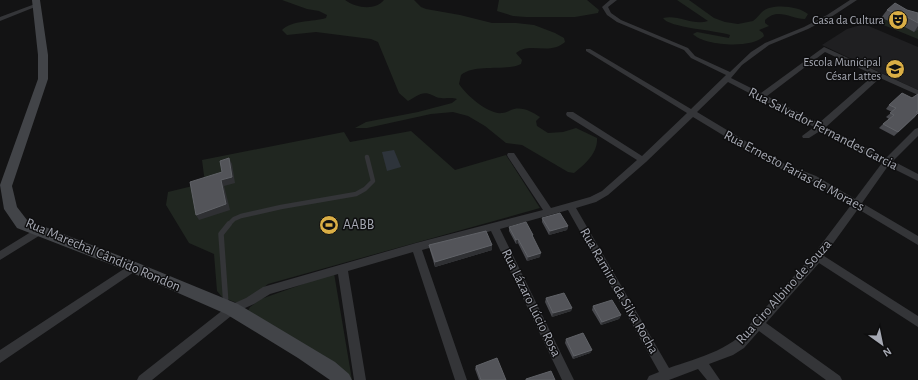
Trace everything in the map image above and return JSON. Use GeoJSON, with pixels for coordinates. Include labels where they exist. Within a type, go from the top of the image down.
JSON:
{"type":"FeatureCollection","features":[{"type":"Feature","properties":{"kind":"street","name":"Rua Salvador Fernandes Garcia"},"geometry":{"type":"LineString","coordinates":[[614,0],[605,7],[609,14],[619,21],[686,49],[693,57],[761,97],[918,178]]}},
{"type":"Feature","properties":{"kind":"street"},"geometry":{"type":"LineString","coordinates":[[143,380],[229,308],[250,301],[267,290],[416,246],[571,207],[593,200],[605,193],[643,160],[753,53],[768,44],[818,22],[854,0]]}},
{"type":"Feature","properties":{"kind":"street"},"geometry":{"type":"LineString","coordinates":[[0,19],[36,3]]}},
{"type":"Feature","properties":{"kind":"street","name":"Rua Marechal Cândido Rondon"},"geometry":{"type":"LineString","coordinates":[[36,3],[43,54],[43,79],[6,186],[11,209],[22,224],[133,267],[229,308],[304,352],[329,368],[343,380]]}},
{"type":"Feature","properties":{"kind":"street"},"geometry":{"type":"LineString","coordinates":[[761,97],[824,49],[918,93]]}},
{"type":"Feature","properties":{"kind":"street","name":"Rua Ernesto Farias de Moraes"},"geometry":{"type":"LineString","coordinates":[[588,50],[777,164],[813,178],[918,241]]}},
{"type":"Feature","properties":{"kind":"street"},"geometry":{"type":"LineString","coordinates":[[806,136],[819,128],[879,75]]}},
{"type":"Feature","properties":{"kind":"street"},"geometry":{"type":"LineString","coordinates":[[570,114],[643,160]]}},
{"type":"Feature","properties":{"kind":"street","name":"Rua Ciro Albino de Souza"},"geometry":{"type":"LineString","coordinates":[[653,380],[701,363],[740,344],[757,323],[818,257],[887,162],[918,132]]}},
{"type":"Feature","properties":{"kind":"street"},"geometry":{"type":"LineString","coordinates":[[511,155],[549,212]]}},
{"type":"Feature","properties":{"kind":"street","name":"Rua Ramiro da Silva Rocha"},"geometry":{"type":"LineString","coordinates":[[571,207],[667,375]]}},
{"type":"Feature","properties":{"kind":"street","name":"Rua Lázaro Lúcio Rosa"},"geometry":{"type":"LineString","coordinates":[[494,226],[568,380]]}},
{"type":"Feature","properties":{"kind":"street"},"geometry":{"type":"LineString","coordinates":[[0,256],[39,231]]}},
{"type":"Feature","properties":{"kind":"street"},"geometry":{"type":"LineString","coordinates":[[416,246],[461,380]]}},
{"type":"Feature","properties":{"kind":"street"},"geometry":{"type":"LineString","coordinates":[[818,257],[918,322]]}},
{"type":"Feature","properties":{"kind":"street"},"geometry":{"type":"LineString","coordinates":[[0,356],[133,267]]}},
{"type":"Feature","properties":{"kind":"street"},"geometry":{"type":"LineString","coordinates":[[342,268],[360,380]]}},
{"type":"Feature","properties":{"kind":"street"},"geometry":{"type":"LineString","coordinates":[[757,323],[836,380]]}},
{"type":"Feature","properties":{"kind":"street"},"geometry":{"type":"LineString","coordinates":[[701,363],[714,380]]}},
{"type":"Feature","properties":{"kind":"lane"},"geometry":{"type":"LineString","coordinates":[[229,308],[221,234],[225,227],[234,219],[241,216],[281,206],[356,194],[365,189],[373,181],[367,157]]}},
{"type":"Feature","properties":{"kind":"shaded area"},"geometry":{"type":"Polygon","coordinates":[[[282,0],[345,0],[354,5],[371,7],[376,6],[384,0],[414,0],[421,7],[426,9],[492,23],[534,25],[555,33],[564,38],[565,42],[553,48],[527,48],[521,50],[516,53],[522,60],[521,64],[467,71],[461,75],[459,84],[472,99],[491,111],[505,113],[514,109],[528,110],[540,117],[536,121],[537,126],[548,133],[563,132],[576,128],[597,138],[595,149],[590,158],[574,173],[568,172],[522,145],[506,143],[485,126],[468,116],[453,112],[431,114],[367,128],[355,128],[366,122],[418,112],[452,103],[457,99],[440,98],[425,93],[408,101],[399,93],[378,42],[371,39],[316,32],[287,35],[282,30],[291,24],[326,18],[327,15],[319,11],[307,9],[282,0]]]}},
{"type":"Feature","properties":{"kind":"shaded area"},"geometry":{"type":"Polygon","coordinates":[[[499,0],[587,0],[599,10],[598,13],[575,17],[513,16],[497,11],[499,0]]]}},
{"type":"Feature","properties":{"kind":"shaded area"},"geometry":{"type":"Polygon","coordinates":[[[677,0],[689,0],[714,18],[725,22],[738,24],[753,21],[766,9],[772,7],[792,7],[808,14],[805,19],[780,14],[770,16],[765,20],[765,23],[769,26],[759,30],[764,36],[750,43],[717,43],[699,38],[693,34],[697,32],[729,38],[730,35],[674,24],[663,18],[674,17],[697,22],[708,21],[677,0]]]}},
{"type":"Feature","properties":{"kind":"shaded area"},"geometry":{"type":"Polygon","coordinates":[[[889,11],[918,17],[918,39],[876,22],[889,11]]]}},
{"type":"Feature","properties":{"kind":"shaded area","name":"Escola Municipal César Lattes"},"geometry":{"type":"Polygon","coordinates":[[[864,24],[918,47],[918,90],[822,45],[847,29],[864,24]]]}},
{"type":"Feature","properties":{"kind":"shaded area","name":"AABB"},"geometry":{"type":"Polygon","coordinates":[[[411,131],[455,170],[506,155],[540,208],[268,284],[247,301],[237,303],[222,297],[217,291],[214,254],[189,243],[166,205],[168,192],[205,183],[202,160],[344,132],[350,142],[411,131]]]}},
{"type":"Feature","properties":{"kind":"shaded area"},"geometry":{"type":"Polygon","coordinates":[[[394,150],[401,167],[387,171],[382,152],[394,150]]]}},
{"type":"Feature","properties":{"kind":"shaded area"},"geometry":{"type":"Polygon","coordinates":[[[334,273],[352,380],[248,311],[250,307],[261,299],[334,273]]]}},
{"type":"Feature","properties":{"kind":"building"},"geometry":{"type":"Polygon","coordinates":[[[895,3],[907,10],[918,13],[918,23],[887,10],[895,3]]]}},
{"type":"Feature","properties":{"kind":"building"},"geometry":{"type":"Polygon","coordinates":[[[902,93],[912,98],[918,94],[918,111],[916,112],[918,113],[898,132],[883,124],[894,115],[890,113],[896,108],[889,105],[902,93]]]}},
{"type":"Feature","properties":{"kind":"building"},"geometry":{"type":"Polygon","coordinates":[[[229,158],[232,177],[221,180],[226,204],[196,215],[190,182],[222,172],[220,161],[229,158]]]}},
{"type":"Feature","properties":{"kind":"building"},"geometry":{"type":"Polygon","coordinates":[[[560,213],[568,226],[550,231],[542,218],[560,213]]]}},
{"type":"Feature","properties":{"kind":"building"},"geometry":{"type":"Polygon","coordinates":[[[526,222],[541,253],[528,257],[509,227],[526,222]]]}},
{"type":"Feature","properties":{"kind":"building"},"geometry":{"type":"Polygon","coordinates":[[[486,231],[492,245],[435,262],[429,245],[486,231]]]}},
{"type":"Feature","properties":{"kind":"building"},"geometry":{"type":"Polygon","coordinates":[[[564,293],[572,308],[553,313],[546,298],[564,293]]]}},
{"type":"Feature","properties":{"kind":"building"},"geometry":{"type":"Polygon","coordinates":[[[612,300],[621,315],[602,322],[593,306],[612,300]]]}},
{"type":"Feature","properties":{"kind":"building"},"geometry":{"type":"Polygon","coordinates":[[[583,333],[592,350],[574,356],[566,339],[583,333]]]}},
{"type":"Feature","properties":{"kind":"building"},"geometry":{"type":"Polygon","coordinates":[[[497,358],[506,380],[481,380],[476,366],[497,358]]]}},
{"type":"Feature","properties":{"kind":"building"},"geometry":{"type":"Polygon","coordinates":[[[551,371],[555,380],[526,380],[526,379],[551,371]]]}},
{"type":"Feature","properties":{"kind":"place","name":"Casa da Cultura"},"geometry":{"type":"Point","coordinates":[898,20]}},
{"type":"Feature","properties":{"kind":"place","name":"Escola Municipal César Lattes"},"geometry":{"type":"Point","coordinates":[895,69]}},
{"type":"Feature","properties":{"kind":"place","name":"AABB"},"geometry":{"type":"Point","coordinates":[329,225]}}]}
